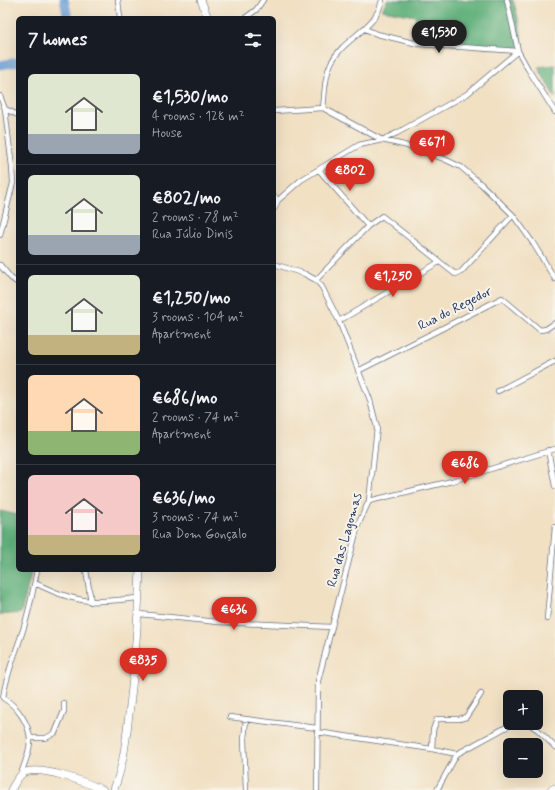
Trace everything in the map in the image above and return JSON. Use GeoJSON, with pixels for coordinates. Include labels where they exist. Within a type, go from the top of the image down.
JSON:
{"type":"FeatureCollection","features":[{"type":"Feature","properties":{"kind":"street"},"geometry":{"type":"LineString","coordinates":[[118,0],[120,16]]}},
{"type":"Feature","properties":{"kind":"street"},"geometry":{"type":"LineString","coordinates":[[201,0],[207,16]]}},
{"type":"Feature","properties":{"kind":"street"},"geometry":{"type":"LineString","coordinates":[[248,16],[256,10],[263,0]]}},
{"type":"Feature","properties":{"kind":"street"},"geometry":{"type":"LineString","coordinates":[[323,108],[326,77],[332,62],[340,51],[373,20],[382,0]]}},
{"type":"Feature","properties":{"kind":"street"},"geometry":{"type":"LineString","coordinates":[[507,0],[518,51],[555,112]]}},
{"type":"Feature","properties":{"kind":"street"},"geometry":{"type":"LineString","coordinates":[[365,29],[378,34],[418,44],[518,51]]}},
{"type":"Feature","properties":{"kind":"street"},"geometry":{"type":"LineString","coordinates":[[276,201],[302,180],[342,154],[359,145],[382,140],[397,133],[467,94],[518,51]]}},
{"type":"Feature","properties":{"kind":"street"},"geometry":{"type":"LineString","coordinates":[[0,96],[5,109],[13,183],[0,235]]}},
{"type":"Feature","properties":{"kind":"street"},"geometry":{"type":"LineString","coordinates":[[276,111],[323,108],[382,140],[424,152],[461,167],[513,215],[533,243],[555,279]]}},
{"type":"Feature","properties":{"kind":"street"},"geometry":{"type":"LineString","coordinates":[[5,109],[16,114]]}},
{"type":"Feature","properties":{"kind":"street"},"geometry":{"type":"LineString","coordinates":[[319,170],[368,226]]}},
{"type":"Feature","properties":{"kind":"street"},"geometry":{"type":"LineString","coordinates":[[276,265],[305,274],[316,280],[368,226],[382,216],[455,274],[461,272],[513,215]]}},
{"type":"Feature","properties":{"kind":"street"},"geometry":{"type":"LineString","coordinates":[[339,321],[439,262]]}},
{"type":"Feature","properties":{"kind":"street"},"geometry":{"type":"LineString","coordinates":[[0,264],[16,282]]}},
{"type":"Feature","properties":{"kind":"street","name":"Rua das Lagomas"},"geometry":{"type":"LineString","coordinates":[[316,280],[322,287],[339,321],[370,400],[377,428],[369,501],[358,525],[318,681],[317,790]]}},
{"type":"Feature","properties":{"kind":"street","name":"Rua do Regedor"},"geometry":{"type":"LineString","coordinates":[[358,371],[502,298],[540,330],[546,329],[555,323]]}},
{"type":"Feature","properties":{"kind":"street"},"geometry":{"type":"LineString","coordinates":[[498,391],[555,361]]}},
{"type":"Feature","properties":{"kind":"street"},"geometry":{"type":"LineString","coordinates":[[369,501],[452,481],[555,449]]}},
{"type":"Feature","properties":{"kind":"street"},"geometry":{"type":"LineString","coordinates":[[548,450],[555,486]]}},
{"type":"Feature","properties":{"kind":"street"},"geometry":{"type":"LineString","coordinates":[[548,619],[555,527]]}},
{"type":"Feature","properties":{"kind":"street"},"geometry":{"type":"LineString","coordinates":[[11,790],[21,774],[28,752],[30,738],[26,724],[18,709],[2,697],[22,633],[37,572]]}},
{"type":"Feature","properties":{"kind":"street"},"geometry":{"type":"LineString","coordinates":[[86,572],[92,602]]}},
{"type":"Feature","properties":{"kind":"street"},"geometry":{"type":"LineString","coordinates":[[113,790],[123,763],[126,743],[134,678],[140,572]]}},
{"type":"Feature","properties":{"kind":"street"},"geometry":{"type":"LineString","coordinates":[[35,583],[71,598],[92,602],[139,598]]}},
{"type":"Feature","properties":{"kind":"street"},"geometry":{"type":"LineString","coordinates":[[138,614],[218,622],[332,626]]}},
{"type":"Feature","properties":{"kind":"street"},"geometry":{"type":"LineString","coordinates":[[432,749],[433,730],[437,719],[459,719],[466,717],[481,694]]}},
{"type":"Feature","properties":{"kind":"street"},"geometry":{"type":"LineString","coordinates":[[30,738],[46,738],[55,733],[64,711],[64,703]]}},
{"type":"Feature","properties":{"kind":"street"},"geometry":{"type":"LineString","coordinates":[[230,717],[317,730],[456,754]]}},
{"type":"Feature","properties":{"kind":"street"},"geometry":{"type":"LineString","coordinates":[[246,720],[244,739],[246,790]]}},
{"type":"Feature","properties":{"kind":"street"},"geometry":{"type":"LineString","coordinates":[[437,790],[456,754],[503,729]]}},
{"type":"Feature","properties":{"kind":"street"},"geometry":{"type":"LineString","coordinates":[[538,730],[555,747]]}},
{"type":"Feature","properties":{"kind":"street"},"geometry":{"type":"LineString","coordinates":[[21,774],[31,771],[57,774],[76,779],[103,790]]}},
{"type":"Feature","properties":{"kind":"street"},"geometry":{"type":"LineString","coordinates":[[550,790],[555,788]]}},
{"type":"Feature","properties":{"kind":"green space"},"geometry":{"type":"Polygon","coordinates":[[[387,0],[513,0],[520,25],[520,44],[518,48],[509,49],[429,42],[412,39],[416,16],[382,10],[387,0]]]}},
{"type":"Feature","properties":{"kind":"green space"},"geometry":{"type":"Polygon","coordinates":[[[555,65],[555,98],[538,67],[555,65]]]}},
{"type":"Feature","properties":{"kind":"green space"},"geometry":{"type":"Polygon","coordinates":[[[0,511],[16,515],[16,572],[31,572],[21,613],[0,615],[0,511]]]}},
{"type":"Feature","properties":{"kind":"waterway"},"geometry":{"type":"LineString","coordinates":[[64,0],[68,16]]}},
{"type":"Feature","properties":{"kind":"waterway"},"geometry":{"type":"LineString","coordinates":[[0,65],[16,62]]}}]}
